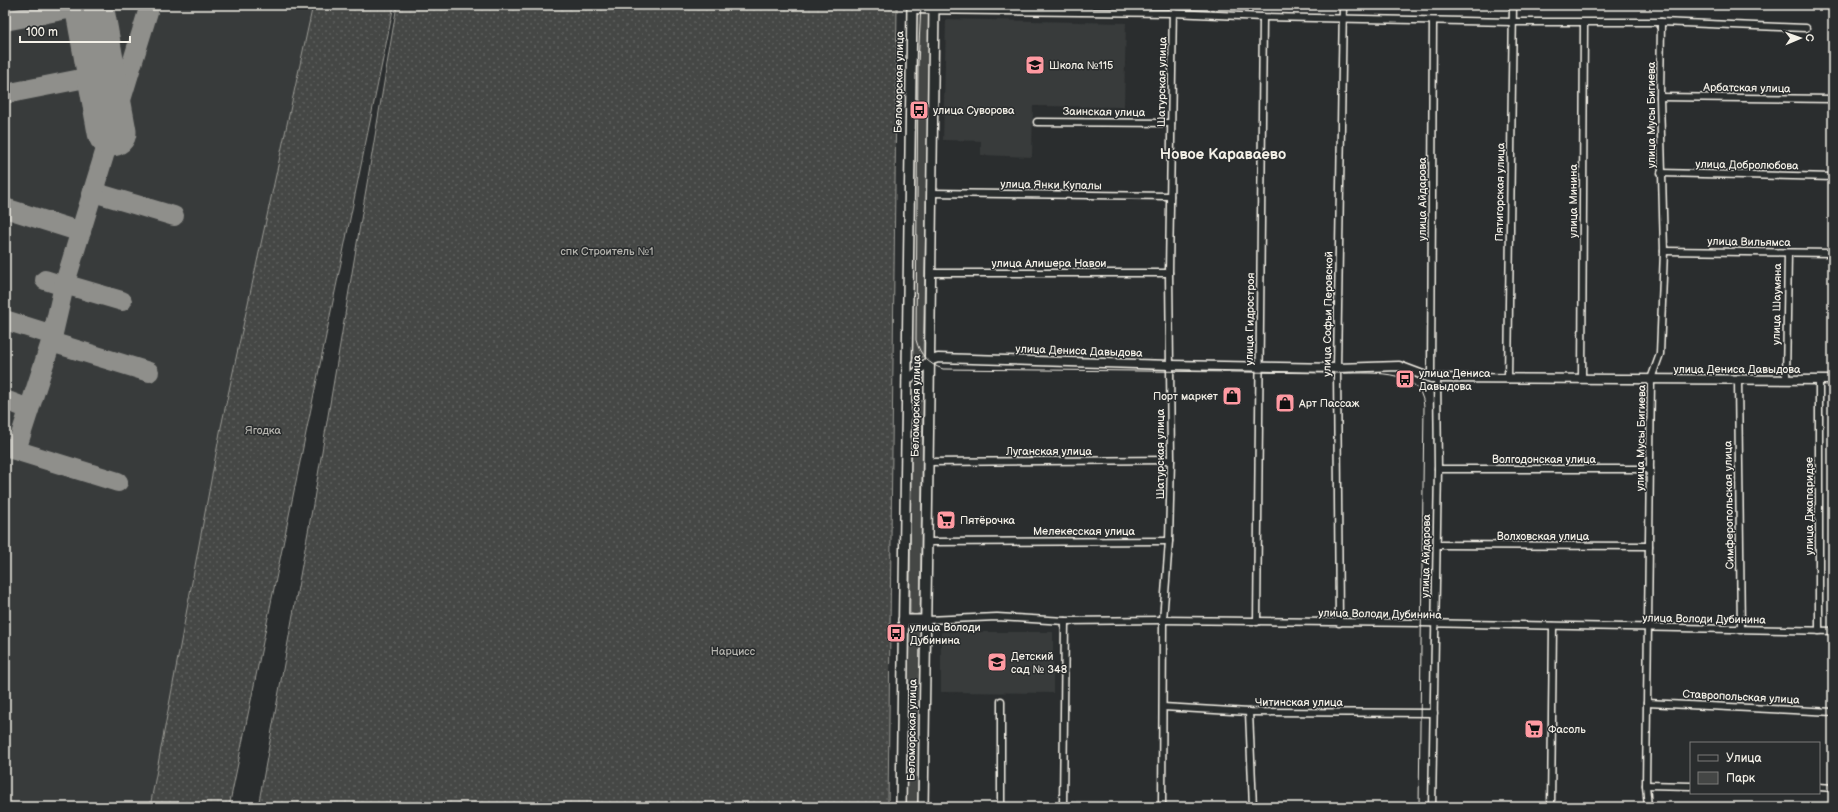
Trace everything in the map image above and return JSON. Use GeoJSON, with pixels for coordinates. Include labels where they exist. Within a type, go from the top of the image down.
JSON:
{"type":"FeatureCollection","features":[{"type":"Feature","properties":{"kind":"main road","name":"Беломорская улица"},"geometry":{"type":"LineString","coordinates":[[901,807],[912,8]]}},
{"type":"Feature","properties":{"kind":"main road","name":"Беломорская улица"},"geometry":{"type":"LineString","coordinates":[[923,807],[928,542],[927,462],[934,8]]}},
{"type":"Feature","properties":{"kind":"main road"},"geometry":{"type":"LineString","coordinates":[[904,620],[926,620]]}},
{"type":"Feature","properties":{"kind":"street","name":"Шатурская улица"},"geometry":{"type":"LineString","coordinates":[[1162,807],[1164,620],[1169,541],[1171,460],[1169,273],[1173,5]]}},
{"type":"Feature","properties":{"kind":"street","name":"улица Софьи Перовской"},"geometry":{"type":"LineString","coordinates":[[1339,623],[1337,368],[1343,5]]}},
{"type":"Feature","properties":{"kind":"street","name":"Пятигорская улица"},"geometry":{"type":"LineString","coordinates":[[1508,379],[1513,5]]}},
{"type":"Feature","properties":{"kind":"street"},"geometry":{"type":"LineString","coordinates":[[912,8],[1173,13],[1263,17],[1433,21],[1584,23],[1661,22],[1806,28]]}},
{"type":"Feature","properties":{"kind":"street","name":"улица Гидростроя"},"geometry":{"type":"LineString","coordinates":[[1257,622],[1263,17]]}},
{"type":"Feature","properties":{"kind":"street","name":"улица Айдарова"},"geometry":{"type":"LineString","coordinates":[[1432,807],[1438,469],[1434,378],[1433,21]]}},
{"type":"Feature","properties":{"kind":"street","name":"улица Мусы Бигиева"},"geometry":{"type":"LineString","coordinates":[[1648,807],[1646,785],[1651,379],[1660,354],[1664,251],[1660,97],[1661,22]]}},
{"type":"Feature","properties":{"kind":"street","name":"улица Минина"},"geometry":{"type":"LineString","coordinates":[[1582,379],[1584,23]]}},
{"type":"Feature","properties":{"kind":"street","name":"Арбатская улица"},"geometry":{"type":"LineString","coordinates":[[1660,97],[1833,100]]}},
{"type":"Feature","properties":{"kind":"street","name":"Заинская улица"},"geometry":{"type":"LineString","coordinates":[[1037,122],[1171,123]]}},
{"type":"Feature","properties":{"kind":"street","name":"улица Добролюбова"},"geometry":{"type":"LineString","coordinates":[[1661,173],[1833,177]]}},
{"type":"Feature","properties":{"kind":"street","name":"улица Янки Купалы"},"geometry":{"type":"LineString","coordinates":[[931,193],[1170,196]]}},
{"type":"Feature","properties":{"kind":"street","name":"улица Вильямса"},"geometry":{"type":"LineString","coordinates":[[1664,251],[1833,253]]}},
{"type":"Feature","properties":{"kind":"street","name":"улица Шаумяна"},"geometry":{"type":"LineString","coordinates":[[1786,380],[1788,253]]}},
{"type":"Feature","properties":{"kind":"street","name":"улица Алишера Навои"},"geometry":{"type":"LineString","coordinates":[[930,273],[1169,273]]}},
{"type":"Feature","properties":{"kind":"street","name":"улица Дениса Давыдова"},"geometry":{"type":"LineString","coordinates":[[929,361],[938,358],[1337,368],[1400,366],[1434,378],[1833,380]]}},
{"type":"Feature","properties":{"kind":"street"},"geometry":{"type":"LineString","coordinates":[[907,381],[929,361]]}},
{"type":"Feature","properties":{"kind":"street","name":"Симферопольская улица"},"geometry":{"type":"LineString","coordinates":[[1738,380],[1741,630]]}},
{"type":"Feature","properties":{"kind":"street","name":"улица Джапаридзе"},"geometry":{"type":"LineString","coordinates":[[1819,380],[1819,631]]}},
{"type":"Feature","properties":{"kind":"street","name":"Луганская улица"},"geometry":{"type":"LineString","coordinates":[[927,462],[1171,460]]}},
{"type":"Feature","properties":{"kind":"street","name":"Волгодонская улица"},"geometry":{"type":"LineString","coordinates":[[1438,469],[1650,469]]}},
{"type":"Feature","properties":{"kind":"street","name":"Мелекесская улица"},"geometry":{"type":"LineString","coordinates":[[928,542],[1169,541]]}},
{"type":"Feature","properties":{"kind":"street","name":"Волховская улица"},"geometry":{"type":"LineString","coordinates":[[1437,545],[1649,546]]}},
{"type":"Feature","properties":{"kind":"street","name":"улица Володи Дубинина"},"geometry":{"type":"LineString","coordinates":[[926,620],[997,617],[1065,621],[1164,620],[1421,623],[1435,625],[1833,632]]}},
{"type":"Feature","properties":{"kind":"street"},"geometry":{"type":"LineString","coordinates":[[1063,807],[1065,621]]}},
{"type":"Feature","properties":{"kind":"street"},"geometry":{"type":"LineString","coordinates":[[1551,807],[1553,626]]}},
{"type":"Feature","properties":{"kind":"street"},"geometry":{"type":"LineString","coordinates":[[1001,701],[1001,807]]}},
{"type":"Feature","properties":{"kind":"street","name":"Ставропольская улица"},"geometry":{"type":"LineString","coordinates":[[1647,703],[1833,712]]}},
{"type":"Feature","properties":{"kind":"street","name":"Читинская улица"},"geometry":{"type":"LineString","coordinates":[[1163,707],[1249,712],[1434,713]]}},
{"type":"Feature","properties":{"kind":"street"},"geometry":{"type":"LineString","coordinates":[[1249,712],[1253,807]]}},
{"type":"Feature","properties":{"kind":"street"},"geometry":{"type":"LineString","coordinates":[[1646,785],[1690,786]]}},
{"type":"Feature","properties":{"kind":"street"},"geometry":{"type":"LineString","coordinates":[[1820,788],[1833,788]]}},
{"type":"Feature","properties":{"kind":"shaded area"},"geometry":{"type":"Polygon","coordinates":[[[5,5],[313,5],[221,427],[150,807],[5,807],[5,5]]]}},
{"type":"Feature","properties":{"kind":"shaded area","name":"Школа №115"},"geometry":{"type":"Polygon","coordinates":[[[946,19],[1126,23],[1124,107],[1033,106],[1032,157],[981,155],[981,141],[943,140],[946,19]]]}},
{"type":"Feature","properties":{"kind":"shaded area","name":"Детский сад № 348"},"geometry":{"type":"Polygon","coordinates":[[[941,632],[1053,632],[1053,693],[941,692],[941,632]]]}},
{"type":"Feature","properties":{"kind":"shaded area"},"geometry":{"type":"Polygon","coordinates":[[[1076,800],[1150,801],[1150,807],[1075,807],[1076,800]]]}},
{"type":"Feature","properties":{"kind":"green space","name":"Ягодка"},"geometry":{"type":"Polygon","coordinates":[[[313,5],[394,5],[229,807],[150,807],[221,427],[313,5]]]}},
{"type":"Feature","properties":{"kind":"green space"},"geometry":{"type":"Polygon","coordinates":[[[397,5],[897,5],[888,807],[258,807],[314,499],[397,5]]]}},
{"type":"Feature","properties":{"kind":"green space"},"geometry":{"type":"Polygon","coordinates":[[[916,14],[930,14],[923,357],[909,357],[916,14]]]}},
{"type":"Feature","properties":{"kind":"green space"},"geometry":{"type":"Polygon","coordinates":[[[911,401],[923,401],[920,613],[915,615],[910,613],[911,401]]]}},
{"type":"Feature","properties":{"kind":"green space"},"geometry":{"type":"Polygon","coordinates":[[[915,628],[921,632],[918,807],[906,807],[909,631],[915,628]]]}},
{"type":"Feature","properties":{"kind":"taxiway"},"geometry":{"type":"LineString","coordinates":[[5,21],[89,5]]}},
{"type":"Feature","properties":{"kind":"taxiway"},"geometry":{"type":"LineString","coordinates":[[16,450],[51,342],[64,286],[150,5]]}},
{"type":"Feature","properties":{"kind":"taxiway"},"geometry":{"type":"LineString","coordinates":[[5,94],[101,75]]}},
{"type":"Feature","properties":{"kind":"taxiway"},"geometry":{"type":"LineString","coordinates":[[93,192],[174,216]]}},
{"type":"Feature","properties":{"kind":"taxiway"},"geometry":{"type":"LineString","coordinates":[[5,208],[81,232]]}},
{"type":"Feature","properties":{"kind":"taxiway"},"geometry":{"type":"LineString","coordinates":[[45,280],[64,286]]}},
{"type":"Feature","properties":{"kind":"taxiway"},"geometry":{"type":"LineString","coordinates":[[64,284],[122,301]]}},
{"type":"Feature","properties":{"kind":"taxiway"},"geometry":{"type":"LineString","coordinates":[[5,320],[53,335]]}},
{"type":"Feature","properties":{"kind":"taxiway"},"geometry":{"type":"LineString","coordinates":[[51,342],[149,372]]}},
{"type":"Feature","properties":{"kind":"taxiway"},"geometry":{"type":"LineString","coordinates":[[8,401],[29,409]]}},
{"type":"Feature","properties":{"kind":"taxiway"},"geometry":{"type":"LineString","coordinates":[[5,447],[118,482]]}},
{"type":"Feature","properties":{"kind":"runway"},"geometry":{"type":"LineString","coordinates":[[89,5],[112,132]]}},
{"type":"Feature","properties":{"kind":"tram line"},"geometry":{"type":"LineString","coordinates":[[921,5],[918,64],[916,340],[922,354],[929,362],[943,369],[1377,373],[1403,378],[1413,384],[1421,393],[1424,406],[1419,807]]}},
{"type":"Feature","properties":{"kind":"place","name":"Школа №115"},"geometry":{"type":"Point","coordinates":[1035,65]}},
{"type":"Feature","properties":{"kind":"place","name":"улица Суворова"},"geometry":{"type":"Point","coordinates":[919,110]}},
{"type":"Feature","properties":{"kind":"place","name":"улица Дениса Давыдова"},"geometry":{"type":"Point","coordinates":[1405,379]}},
{"type":"Feature","properties":{"kind":"place","name":"Порт маркет"},"geometry":{"type":"Point","coordinates":[1232,396]}},
{"type":"Feature","properties":{"kind":"place","name":"Арт Пассаж"},"geometry":{"type":"Point","coordinates":[1285,403]}},
{"type":"Feature","properties":{"kind":"place","name":"Пятёрочка"},"geometry":{"type":"Point","coordinates":[946,520]}},
{"type":"Feature","properties":{"kind":"place","name":"улица Володи Дубинина"},"geometry":{"type":"Point","coordinates":[896,633]}},
{"type":"Feature","properties":{"kind":"place","name":"Детский сад № 348"},"geometry":{"type":"Point","coordinates":[997,662]}},
{"type":"Feature","properties":{"kind":"place","name":"Фасоль"},"geometry":{"type":"Point","coordinates":[1534,729]}},
{"type":"Feature","properties":{"kind":"district","name":"Новое Караваево"},"geometry":{"type":"Point","coordinates":[1223,154]}},
{"type":"Feature","properties":{"kind":"park label","name":"спк Строитель №1"},"geometry":{"type":"Point","coordinates":[607,251]}},
{"type":"Feature","properties":{"kind":"park label","name":"Нарцисс"},"geometry":{"type":"Point","coordinates":[733,651]}}]}
